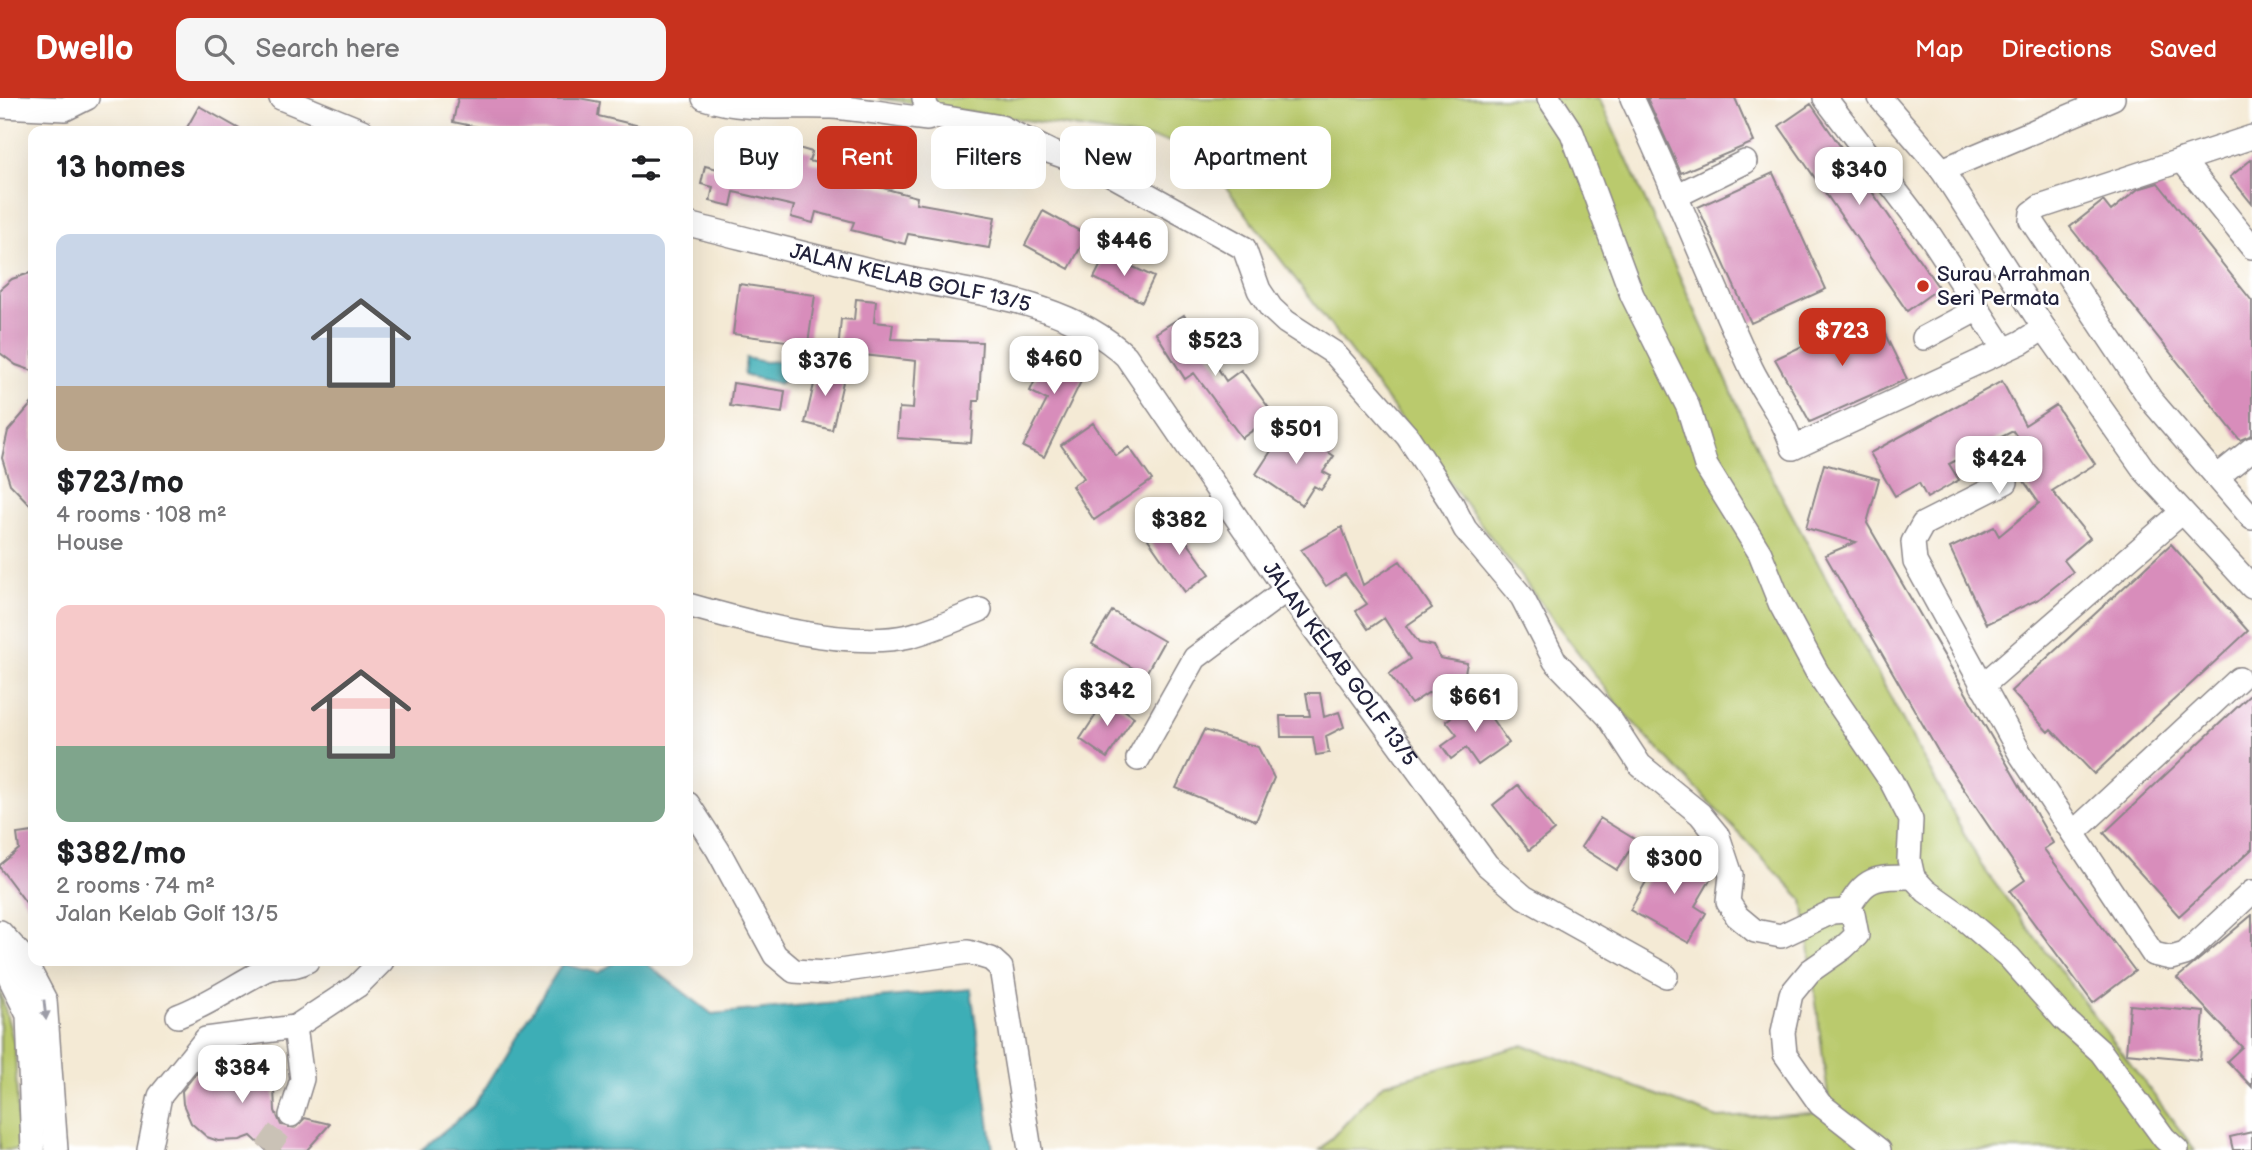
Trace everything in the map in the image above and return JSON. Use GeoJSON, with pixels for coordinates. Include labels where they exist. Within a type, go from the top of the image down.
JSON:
{"type":"FeatureCollection","features":[{"type":"Feature","properties":{"kind":"street"},"geometry":{"type":"LineString","coordinates":[[0,106],[65,110],[87,98]]}},
{"type":"Feature","properties":{"kind":"street"},"geometry":{"type":"LineString","coordinates":[[281,98],[331,126]]}},
{"type":"Feature","properties":{"kind":"street"},"geometry":{"type":"LineString","coordinates":[[704,98],[746,108],[853,108],[927,119],[930,107],[1001,127],[1051,152],[1104,170],[1244,248],[1259,290],[1271,308],[1286,323],[1335,353],[1408,437],[1452,504],[1465,529],[1522,597],[1555,661],[1608,716],[1640,765],[1700,814],[1718,836],[1731,875],[1728,902],[1737,916],[1755,931],[1781,936],[1832,912],[1847,911],[1853,914],[1857,935],[1810,971],[1791,994],[1783,1032],[1785,1054],[1820,1104],[1879,1150]]}},
{"type":"Feature","properties":{"kind":"street"},"geometry":{"type":"LineString","coordinates":[[1549,98],[1572,132],[1632,295],[1688,407],[1706,467],[1760,554],[1780,603],[1817,672],[1891,781],[1911,820],[1909,859],[1913,877],[1926,891],[1960,915],[2009,957],[2064,1019],[2108,1060],[2164,1138],[2177,1150]]}},
{"type":"Feature","properties":{"kind":"street"},"geometry":{"type":"LineString","coordinates":[[1632,98],[1678,195],[1752,370],[1787,427],[1793,448],[2022,342],[2044,328]]}},
{"type":"Feature","properties":{"kind":"street"},"geometry":{"type":"LineString","coordinates":[[1825,98],[1931,237],[2004,349]]}},
{"type":"Feature","properties":{"kind":"street"},"geometry":{"type":"LineString","coordinates":[[1880,98],[1942,170],[2044,328],[2145,471],[2252,587]]}},
{"type":"Feature","properties":{"kind":"street"},"geometry":{"type":"LineString","coordinates":[[1942,170],[1997,150],[2113,98]]}},
{"type":"Feature","properties":{"kind":"street"},"geometry":{"type":"LineString","coordinates":[[2252,137],[2040,207],[2032,213],[2032,220],[2151,400],[2252,518]]}},
{"type":"Feature","properties":{"kind":"street"},"geometry":{"type":"LineString","coordinates":[[2182,160],[2252,247]]}},
{"type":"Feature","properties":{"kind":"street"},"geometry":{"type":"LineString","coordinates":[[1678,195],[1745,162]]}},
{"type":"Feature","properties":{"kind":"street","name":"JALAN KELAB GOLF 13/5"},"geometry":{"type":"LineString","coordinates":[[693,225],[891,275],[1042,309],[1093,330],[1126,356],[1286,590],[1487,865],[1524,897],[1666,976]]}},
{"type":"Feature","properties":{"kind":"street"},"geometry":{"type":"LineString","coordinates":[[1924,338],[1978,309]]}},
{"type":"Feature","properties":{"kind":"street"},"geometry":{"type":"LineString","coordinates":[[2217,477],[2252,449]]}},
{"type":"Feature","properties":{"kind":"street"},"geometry":{"type":"LineString","coordinates":[[2006,482],[1923,524],[1913,542],[1916,562],[2021,755],[2153,954],[2171,958],[2185,954],[2252,892]]}},
{"type":"Feature","properties":{"kind":"street"},"geometry":{"type":"LineString","coordinates":[[1982,686],[2181,513]]}},
{"type":"Feature","properties":{"kind":"street"},"geometry":{"type":"LineString","coordinates":[[1138,759],[1195,658],[1286,590]]}},
{"type":"Feature","properties":{"kind":"street"},"geometry":{"type":"LineString","coordinates":[[693,606],[765,628],[860,638],[908,636],[980,610]]}},
{"type":"Feature","properties":{"kind":"street"},"geometry":{"type":"LineString","coordinates":[[2073,833],[2239,679]]}},
{"type":"Feature","properties":{"kind":"street"},"geometry":{"type":"LineString","coordinates":[[693,812],[718,850],[775,955],[783,965],[794,971],[826,973],[968,952],[991,958],[1001,968],[1030,1150]]}},
{"type":"Feature","properties":{"kind":"street"},"geometry":{"type":"LineString","coordinates":[[1847,911],[1858,889],[1878,877],[1913,877]]}},
{"type":"Feature","properties":{"kind":"street"},"geometry":{"type":"LineString","coordinates":[[0,932],[22,956],[45,1000],[56,1150]]}},
{"type":"Feature","properties":{"kind":"street"},"geometry":{"type":"LineString","coordinates":[[0,958],[28,1016],[33,1150]]}},
{"type":"Feature","properties":{"kind":"street"},"geometry":{"type":"LineString","coordinates":[[178,1016],[204,1007],[267,966]]}},
{"type":"Feature","properties":{"kind":"street"},"geometry":{"type":"LineString","coordinates":[[149,1150],[160,1096],[206,1039],[295,1027],[357,986],[377,966]]}},
{"type":"Feature","properties":{"kind":"street"},"geometry":{"type":"LineString","coordinates":[[291,1115],[302,1079],[295,1027]]}},
{"type":"Feature","properties":{"kind":"green space"},"geometry":{"type":"Polygon","coordinates":[[[878,98],[1599,98],[1763,461],[1981,865],[2195,1150],[1320,1150],[1383,1084],[1524,1045],[1718,1118],[1830,1112],[1803,900],[1624,713],[1227,189],[1331,189],[1331,126],[1170,126],[1170,141],[1156,139],[1156,126],[1066,126],[878,98]]]}},
{"type":"Feature","properties":{"kind":"green space"},"geometry":{"type":"Polygon","coordinates":[[[0,990],[15,1047],[19,1150],[0,1150],[0,990]]]}},
{"type":"Feature","properties":{"kind":"water"},"geometry":{"type":"Polygon","coordinates":[[[746,358],[765,362],[781,361],[785,364],[782,373],[784,381],[779,384],[744,375],[746,358]]]}},
{"type":"Feature","properties":{"kind":"water"},"geometry":{"type":"Polygon","coordinates":[[[561,966],[598,973],[609,966],[650,966],[712,1014],[971,989],[993,1150],[421,1150],[474,1106],[561,966]]]}},
{"type":"Feature","properties":{"kind":"building"},"geometry":{"type":"Polygon","coordinates":[[[458,98],[579,98],[600,102],[598,116],[640,126],[473,126],[453,122],[458,98]]]}},
{"type":"Feature","properties":{"kind":"building"},"geometry":{"type":"Polygon","coordinates":[[[1647,98],[1735,98],[1754,142],[1681,173],[1647,98]]]}},
{"type":"Feature","properties":{"kind":"building"},"geometry":{"type":"Polygon","coordinates":[[[1811,104],[1939,288],[1907,311],[1779,126],[1811,104]]]}},
{"type":"Feature","properties":{"kind":"building"},"geometry":{"type":"Polygon","coordinates":[[[199,106],[234,126],[188,126],[199,106]]]}},
{"type":"Feature","properties":{"kind":"building"},"geometry":{"type":"Polygon","coordinates":[[[803,149],[812,152],[809,161],[817,163],[817,189],[886,189],[917,197],[916,203],[995,217],[989,248],[908,234],[905,244],[851,230],[854,222],[816,212],[813,223],[791,217],[794,206],[734,192],[731,206],[710,201],[713,187],[701,184],[705,166],[714,168],[714,189],[803,189],[803,149]]]}},
{"type":"Feature","properties":{"kind":"building"},"geometry":{"type":"Polygon","coordinates":[[[2252,159],[2252,204],[2230,177],[2252,159]]]}},
{"type":"Feature","properties":{"kind":"building"},"geometry":{"type":"Polygon","coordinates":[[[1773,173],[1826,289],[1751,323],[1698,207],[1773,173]]]}},
{"type":"Feature","properties":{"kind":"building"},"geometry":{"type":"Polygon","coordinates":[[[2158,183],[2252,301],[2252,435],[2240,440],[2070,227],[2103,201],[2111,211],[2138,189],[2158,183]]]}},
{"type":"Feature","properties":{"kind":"building"},"geometry":{"type":"Polygon","coordinates":[[[1043,211],[1087,235],[1069,269],[1025,245],[1043,211]]]}},
{"type":"Feature","properties":{"kind":"building"},"geometry":{"type":"Polygon","coordinates":[[[1106,254],[1154,277],[1142,302],[1094,278],[1106,254]]]}},
{"type":"Feature","properties":{"kind":"building"},"geometry":{"type":"Polygon","coordinates":[[[28,274],[28,369],[16,365],[0,353],[0,289],[12,279],[28,274]]]}},
{"type":"Feature","properties":{"kind":"building"},"geometry":{"type":"Polygon","coordinates":[[[739,284],[815,295],[808,344],[733,334],[739,284]]]}},
{"type":"Feature","properties":{"kind":"building"},"geometry":{"type":"Polygon","coordinates":[[[856,299],[876,301],[874,322],[893,324],[891,339],[982,342],[979,401],[974,401],[971,443],[897,438],[899,408],[913,409],[916,361],[838,352],[841,319],[854,320],[856,299]]]}},
{"type":"Feature","properties":{"kind":"building"},"geometry":{"type":"Polygon","coordinates":[[[1874,312],[1907,379],[1810,422],[1775,359],[1874,312]]]}},
{"type":"Feature","properties":{"kind":"building"},"geometry":{"type":"Polygon","coordinates":[[[1184,315],[1226,381],[1241,370],[1274,415],[1242,438],[1194,373],[1185,379],[1156,333],[1184,315]]]}},
{"type":"Feature","properties":{"kind":"building"},"geometry":{"type":"Polygon","coordinates":[[[1051,346],[1089,365],[1044,457],[1023,447],[1047,400],[1030,391],[1051,346]]]}},
{"type":"Feature","properties":{"kind":"building"},"geometry":{"type":"Polygon","coordinates":[[[818,367],[845,373],[832,430],[805,423],[818,367]]]}},
{"type":"Feature","properties":{"kind":"building"},"geometry":{"type":"Polygon","coordinates":[[[2002,381],[2025,425],[2056,405],[2095,464],[2052,491],[2090,538],[2064,560],[2073,572],[2039,599],[1986,624],[1950,548],[1994,527],[1999,536],[2039,503],[2019,474],[2035,464],[2013,431],[1949,464],[1959,480],[1927,498],[1919,483],[1895,496],[1870,453],[2002,381]]]}},
{"type":"Feature","properties":{"kind":"building"},"geometry":{"type":"Polygon","coordinates":[[[733,383],[785,391],[782,413],[730,406],[733,383]]]}},
{"type":"Feature","properties":{"kind":"building"},"geometry":{"type":"Polygon","coordinates":[[[28,408],[28,503],[10,484],[2,458],[8,431],[28,408]]]}},
{"type":"Feature","properties":{"kind":"building"},"geometry":{"type":"Polygon","coordinates":[[[1093,423],[1116,456],[1129,447],[1152,480],[1094,520],[1072,486],[1084,478],[1061,445],[1093,423]]]}},
{"type":"Feature","properties":{"kind":"building"},"geometry":{"type":"Polygon","coordinates":[[[1288,425],[1334,456],[1323,472],[1331,476],[1321,490],[1314,486],[1302,505],[1256,474],[1288,425]]]}},
{"type":"Feature","properties":{"kind":"building"},"geometry":{"type":"Polygon","coordinates":[[[1824,464],[1879,479],[1867,523],[2053,843],[2044,849],[2135,971],[2093,1003],[2010,891],[2025,880],[1938,751],[1825,555],[1856,542],[1806,528],[1824,464]]]}},
{"type":"Feature","properties":{"kind":"building"},"geometry":{"type":"Polygon","coordinates":[[[1172,521],[1210,574],[1185,592],[1148,539],[1172,521]]]}},
{"type":"Feature","properties":{"kind":"building"},"geometry":{"type":"Polygon","coordinates":[[[1342,527],[1363,585],[1400,561],[1432,608],[1406,626],[1419,643],[1434,646],[1440,658],[1467,663],[1461,694],[1428,693],[1411,704],[1389,674],[1410,659],[1384,618],[1368,629],[1356,611],[1367,604],[1345,574],[1326,586],[1301,550],[1342,527]]]}},
{"type":"Feature","properties":{"kind":"building"},"geometry":{"type":"Polygon","coordinates":[[[2171,544],[2248,631],[2094,774],[2051,729],[2048,732],[2011,691],[2171,544]]]}},
{"type":"Feature","properties":{"kind":"building"},"geometry":{"type":"Polygon","coordinates":[[[1112,611],[1164,641],[1145,675],[1092,644],[1112,611]]]}},
{"type":"Feature","properties":{"kind":"building"},"geometry":{"type":"Polygon","coordinates":[[[1306,693],[1320,693],[1324,717],[1339,712],[1344,727],[1326,736],[1329,753],[1316,755],[1313,737],[1281,737],[1280,716],[1310,716],[1306,693]]]}},
{"type":"Feature","properties":{"kind":"building"},"geometry":{"type":"Polygon","coordinates":[[[2252,693],[2252,849],[2179,916],[2104,833],[2252,693]]]}},
{"type":"Feature","properties":{"kind":"building"},"geometry":{"type":"Polygon","coordinates":[[[1107,698],[1134,717],[1107,758],[1080,739],[1107,698]]]}},
{"type":"Feature","properties":{"kind":"building"},"geometry":{"type":"Polygon","coordinates":[[[1477,698],[1509,743],[1478,765],[1466,748],[1451,759],[1442,746],[1457,735],[1446,721],[1477,698]]]}},
{"type":"Feature","properties":{"kind":"building"},"geometry":{"type":"Polygon","coordinates":[[[1204,730],[1258,747],[1274,778],[1256,821],[1176,788],[1204,730]]]}},
{"type":"Feature","properties":{"kind":"building"},"geometry":{"type":"Polygon","coordinates":[[[1518,785],[1554,830],[1529,850],[1493,805],[1518,785]]]}},
{"type":"Feature","properties":{"kind":"building"},"geometry":{"type":"Polygon","coordinates":[[[1600,818],[1636,840],[1617,870],[1581,847],[1600,818]]]}},
{"type":"Feature","properties":{"kind":"building"},"geometry":{"type":"Polygon","coordinates":[[[28,833],[28,905],[0,868],[0,865],[19,849],[17,834],[28,833]]]}},
{"type":"Feature","properties":{"kind":"building"},"geometry":{"type":"Polygon","coordinates":[[[1665,848],[1713,875],[1695,906],[1706,913],[1689,943],[1630,910],[1665,848]]]}},
{"type":"Feature","properties":{"kind":"building"},"geometry":{"type":"Polygon","coordinates":[[[2252,915],[2252,1087],[2227,1061],[2242,1047],[2177,978],[2252,915]]]}},
{"type":"Feature","properties":{"kind":"building"},"geometry":{"type":"Polygon","coordinates":[[[2130,1005],[2204,1012],[2200,1060],[2126,1053],[2130,1005]]]}},
{"type":"Feature","properties":{"kind":"building"},"geometry":{"type":"Polygon","coordinates":[[[235,1050],[246,1053],[264,1067],[274,1088],[275,1111],[281,1125],[295,1128],[305,1118],[330,1124],[307,1150],[266,1150],[251,1136],[240,1140],[218,1141],[207,1137],[191,1123],[183,1104],[182,1091],[213,1052],[235,1050]]]}},
{"type":"Feature","properties":{"kind":"building"},"geometry":{"type":"Polygon","coordinates":[[[2252,1132],[2252,1150],[2233,1150],[2230,1137],[2252,1132]]]}},
{"type":"Feature","properties":{"kind":"tunnel"},"geometry":{"type":"LineString","coordinates":[[266,1150],[291,1115]]}},
{"type":"Feature","properties":{"kind":"place","name":"Surau Arrahman Seri Permata"},"geometry":{"type":"Point","coordinates":[1923,286]}}]}
